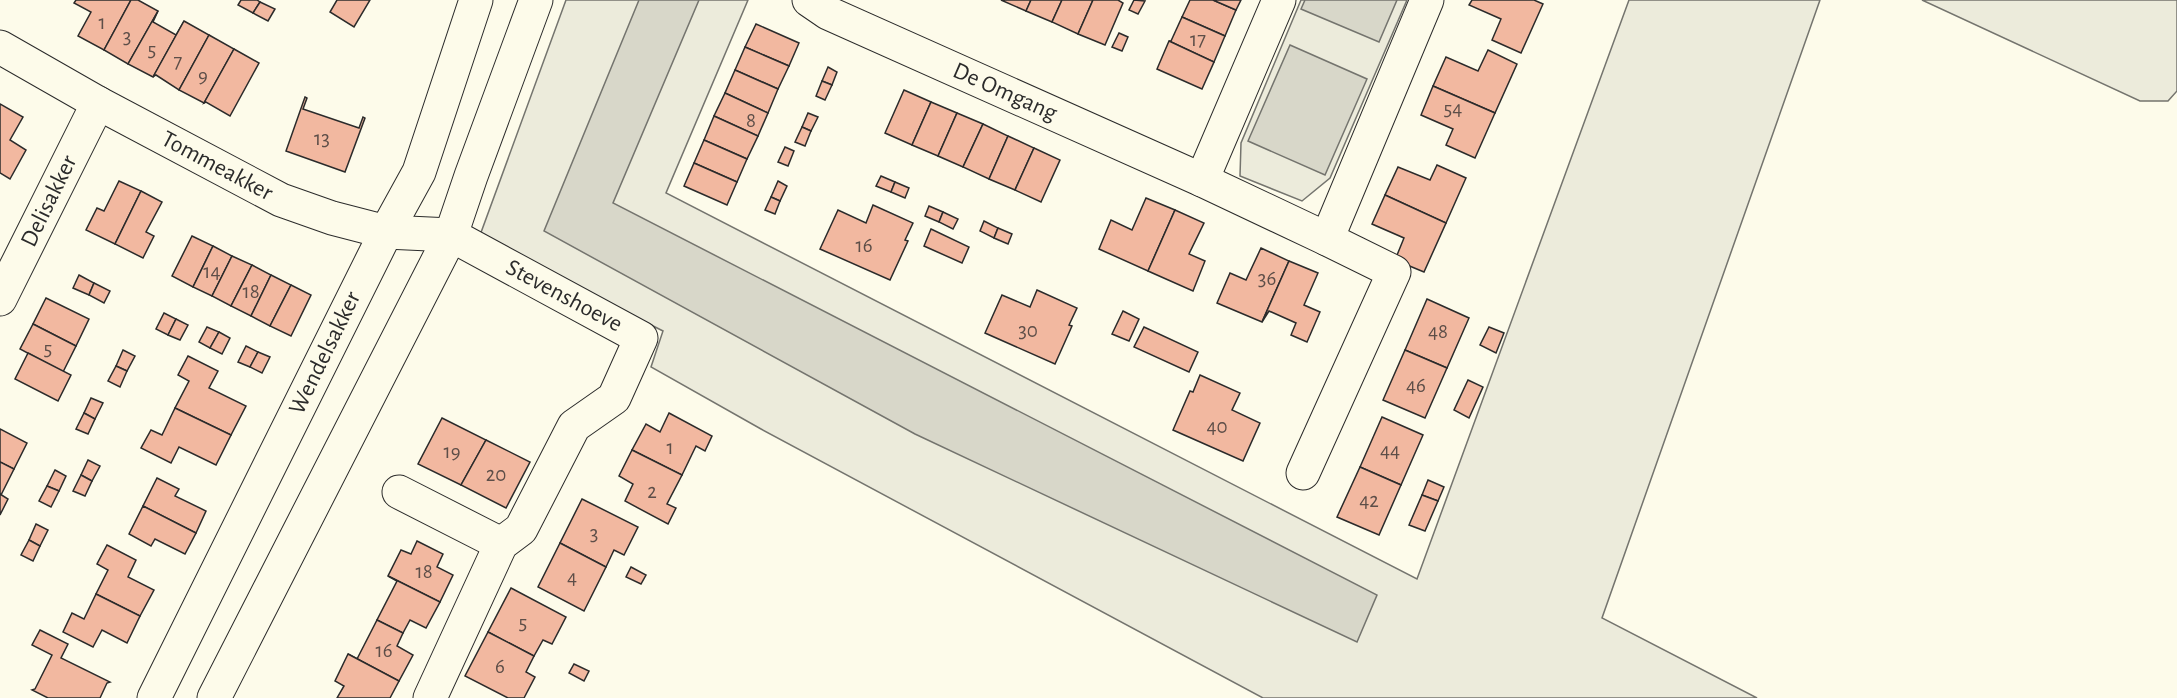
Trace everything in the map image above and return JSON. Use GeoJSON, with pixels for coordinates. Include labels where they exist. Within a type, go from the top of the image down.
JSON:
{"type":"FeatureCollection","features":[{"type":"Feature","properties":{"kind":"street","name":"Wendelsakker"},"geometry":{"type":"LineString","coordinates":[[154,698],[386,232],[419,172],[476,0]]}},
{"type":"Feature","properties":{"kind":"street"},"geometry":{"type":"LineString","coordinates":[[213,698],[451,235],[536,0]]}},
{"type":"Feature","properties":{"kind":"street","name":"De Omgang"},"geometry":{"type":"LineString","coordinates":[[809,0],[828,13],[1202,180],[1394,272],[1303,472]]}},
{"type":"Feature","properties":{"kind":"street"},"geometry":{"type":"LineString","coordinates":[[1202,180],[1279,0]]}},
{"type":"Feature","properties":{"kind":"street"},"geometry":{"type":"LineString","coordinates":[[1327,239],[1427,0]]}},
{"type":"Feature","properties":{"kind":"street","name":"Tommeakker"},"geometry":{"type":"LineString","coordinates":[[0,47],[98,103],[281,201],[332,218],[386,232],[451,235]]}},
{"type":"Feature","properties":{"kind":"street","name":"Delisakker"},"geometry":{"type":"LineString","coordinates":[[0,299],[98,103]]}},
{"type":"Feature","properties":{"kind":"street","name":"Stevenshoeve"},"geometry":{"type":"LineString","coordinates":[[430,698],[501,544],[521,529],[574,426],[614,398],[641,338],[451,235]]}},
{"type":"Feature","properties":{"kind":"street"},"geometry":{"type":"LineString","coordinates":[[399,492],[501,544]]}},
{"type":"Feature","properties":{"kind":"shaded area"},"geometry":{"type":"Polygon","coordinates":[[[566,0],[748,0],[666,193],[1417,579],[1629,0],[1820,0],[1602,618],[1757,698],[1263,698],[761,429],[651,367],[663,331],[479,238],[566,0]]]}},
{"type":"Feature","properties":{"kind":"shaded area"},"geometry":{"type":"Polygon","coordinates":[[[639,0],[699,0],[613,203],[1377,595],[1357,642],[915,434],[544,231],[639,0]]]}},
{"type":"Feature","properties":{"kind":"shaded area"},"geometry":{"type":"Polygon","coordinates":[[[1301,0],[1407,0],[1330,178],[1302,201],[1240,176],[1241,143],[1301,0]]]}},
{"type":"Feature","properties":{"kind":"shaded area"},"geometry":{"type":"Polygon","coordinates":[[[1305,0],[1397,0],[1379,42],[1301,9],[1305,0]]]}},
{"type":"Feature","properties":{"kind":"shaded area"},"geometry":{"type":"Polygon","coordinates":[[[1922,0],[2177,0],[2177,91],[2168,101],[2140,101],[1922,0]]]}},
{"type":"Feature","properties":{"kind":"shaded area"},"geometry":{"type":"Polygon","coordinates":[[[1290,45],[1367,79],[1325,175],[1248,141],[1290,45]]]}},
{"type":"Feature","properties":{"kind":"building"},"geometry":{"type":"Polygon","coordinates":[[[76,0],[131,0],[104,50],[78,36],[91,12],[74,3],[76,0]]]}},
{"type":"Feature","properties":{"kind":"building"},"geometry":{"type":"Polygon","coordinates":[[[131,0],[138,0],[158,11],[128,64],[104,50],[131,0]]]}},
{"type":"Feature","properties":{"kind":"building"},"geometry":{"type":"Polygon","coordinates":[[[241,0],[260,2],[253,13],[238,5],[241,0]]]}},
{"type":"Feature","properties":{"kind":"building"},"geometry":{"type":"Polygon","coordinates":[[[337,0],[370,0],[354,27],[330,12],[337,0]]]}},
{"type":"Feature","properties":{"kind":"building"},"geometry":{"type":"Polygon","coordinates":[[[1001,0],[1031,0],[1026,11],[1001,0]]]}},
{"type":"Feature","properties":{"kind":"building"},"geometry":{"type":"Polygon","coordinates":[[[1031,0],[1062,0],[1052,22],[1026,11],[1031,0]]]}},
{"type":"Feature","properties":{"kind":"building"},"geometry":{"type":"Polygon","coordinates":[[[1062,0],[1093,0],[1078,34],[1052,22],[1062,0]]]}},
{"type":"Feature","properties":{"kind":"building"},"geometry":{"type":"Polygon","coordinates":[[[1093,0],[1118,0],[1123,3],[1105,45],[1078,34],[1093,0]]]}},
{"type":"Feature","properties":{"kind":"building"},"geometry":{"type":"Polygon","coordinates":[[[1134,0],[1145,1],[1138,14],[1129,10],[1134,0]]]}},
{"type":"Feature","properties":{"kind":"building"},"geometry":{"type":"Polygon","coordinates":[[[1190,0],[1213,0],[1236,10],[1225,36],[1182,17],[1190,0]]]}},
{"type":"Feature","properties":{"kind":"building"},"geometry":{"type":"Polygon","coordinates":[[[1213,0],[1241,0],[1236,10],[1213,0]]]}},
{"type":"Feature","properties":{"kind":"building"},"geometry":{"type":"Polygon","coordinates":[[[1472,0],[1534,0],[1543,4],[1521,53],[1492,40],[1501,19],[1469,5],[1472,0]]]}},
{"type":"Feature","properties":{"kind":"building"},"geometry":{"type":"Polygon","coordinates":[[[260,2],[275,9],[268,21],[253,13],[260,2]]]}},
{"type":"Feature","properties":{"kind":"building"},"geometry":{"type":"Polygon","coordinates":[[[158,11],[153,22],[176,35],[184,21],[153,77],[128,64],[158,11]]]}},
{"type":"Feature","properties":{"kind":"building"},"geometry":{"type":"Polygon","coordinates":[[[1182,17],[1225,36],[1214,62],[1169,41],[1182,17]]]}},
{"type":"Feature","properties":{"kind":"building"},"geometry":{"type":"Polygon","coordinates":[[[184,21],[209,35],[179,90],[156,75],[153,77],[184,21]]]}},
{"type":"Feature","properties":{"kind":"building"},"geometry":{"type":"Polygon","coordinates":[[[756,24],[799,43],[789,66],[745,47],[756,24]]]}},
{"type":"Feature","properties":{"kind":"building"},"geometry":{"type":"Polygon","coordinates":[[[1119,33],[1128,37],[1122,51],[1112,47],[1119,33]]]}},
{"type":"Feature","properties":{"kind":"building"},"geometry":{"type":"Polygon","coordinates":[[[209,35],[234,49],[204,103],[179,90],[209,35]]]}},
{"type":"Feature","properties":{"kind":"building"},"geometry":{"type":"Polygon","coordinates":[[[1169,41],[1214,62],[1202,89],[1157,69],[1169,41]]]}},
{"type":"Feature","properties":{"kind":"building"},"geometry":{"type":"Polygon","coordinates":[[[745,47],[789,66],[778,89],[735,70],[745,47]]]}},
{"type":"Feature","properties":{"kind":"building"},"geometry":{"type":"Polygon","coordinates":[[[234,49],[259,63],[230,116],[204,103],[234,49]]]}},
{"type":"Feature","properties":{"kind":"building"},"geometry":{"type":"Polygon","coordinates":[[[1488,50],[1517,64],[1495,113],[1433,86],[1446,57],[1478,71],[1488,50]]]}},
{"type":"Feature","properties":{"kind":"building"},"geometry":{"type":"Polygon","coordinates":[[[828,67],[837,72],[832,85],[822,81],[828,67]]]}},
{"type":"Feature","properties":{"kind":"building"},"geometry":{"type":"Polygon","coordinates":[[[735,70],[778,89],[768,113],[725,93],[735,70]]]}},
{"type":"Feature","properties":{"kind":"building"},"geometry":{"type":"Polygon","coordinates":[[[822,81],[832,85],[825,100],[816,96],[822,81]]]}},
{"type":"Feature","properties":{"kind":"building"},"geometry":{"type":"Polygon","coordinates":[[[1433,86],[1495,113],[1475,158],[1446,145],[1453,129],[1421,115],[1433,86]]]}},
{"type":"Feature","properties":{"kind":"building"},"geometry":{"type":"Polygon","coordinates":[[[904,90],[931,102],[912,145],[885,133],[904,90]]]}},
{"type":"Feature","properties":{"kind":"building"},"geometry":{"type":"Polygon","coordinates":[[[725,93],[768,113],[758,136],[714,116],[725,93]]]}},
{"type":"Feature","properties":{"kind":"building"},"geometry":{"type":"Polygon","coordinates":[[[305,97],[307,98],[303,109],[359,128],[363,117],[365,118],[345,172],[286,151],[305,97]]]}},
{"type":"Feature","properties":{"kind":"building"},"geometry":{"type":"Polygon","coordinates":[[[931,102],[957,113],[938,156],[912,145],[931,102]]]}},
{"type":"Feature","properties":{"kind":"building"},"geometry":{"type":"Polygon","coordinates":[[[0,104],[23,117],[10,140],[26,150],[10,179],[0,173],[0,104]]]}},
{"type":"Feature","properties":{"kind":"building"},"geometry":{"type":"Polygon","coordinates":[[[808,113],[818,117],[811,131],[802,127],[808,113]]]}},
{"type":"Feature","properties":{"kind":"building"},"geometry":{"type":"Polygon","coordinates":[[[957,113],[983,124],[963,167],[938,156],[957,113]]]}},
{"type":"Feature","properties":{"kind":"building"},"geometry":{"type":"Polygon","coordinates":[[[714,116],[758,136],[747,159],[704,140],[714,116]]]}},
{"type":"Feature","properties":{"kind":"building"},"geometry":{"type":"Polygon","coordinates":[[[983,124],[1008,136],[989,179],[963,167],[983,124]]]}},
{"type":"Feature","properties":{"kind":"building"},"geometry":{"type":"Polygon","coordinates":[[[802,127],[811,131],[805,146],[795,142],[802,127]]]}},
{"type":"Feature","properties":{"kind":"building"},"geometry":{"type":"Polygon","coordinates":[[[1008,136],[1034,148],[1015,190],[989,179],[1008,136]]]}},
{"type":"Feature","properties":{"kind":"building"},"geometry":{"type":"Polygon","coordinates":[[[704,140],[747,159],[737,182],[694,163],[704,140]]]}},
{"type":"Feature","properties":{"kind":"building"},"geometry":{"type":"Polygon","coordinates":[[[785,147],[794,151],[788,166],[778,162],[785,147]]]}},
{"type":"Feature","properties":{"kind":"building"},"geometry":{"type":"Polygon","coordinates":[[[1034,148],[1060,160],[1041,202],[1015,190],[1034,148]]]}},
{"type":"Feature","properties":{"kind":"building"},"geometry":{"type":"Polygon","coordinates":[[[694,163],[737,182],[727,205],[684,186],[694,163]]]}},
{"type":"Feature","properties":{"kind":"building"},"geometry":{"type":"Polygon","coordinates":[[[1437,165],[1466,178],[1446,223],[1385,195],[1398,167],[1430,180],[1437,165]]]}},
{"type":"Feature","properties":{"kind":"building"},"geometry":{"type":"Polygon","coordinates":[[[881,176],[895,182],[891,192],[876,186],[881,176]]]}},
{"type":"Feature","properties":{"kind":"building"},"geometry":{"type":"Polygon","coordinates":[[[119,181],[141,191],[115,244],[86,230],[97,208],[104,211],[119,181]]]}},
{"type":"Feature","properties":{"kind":"building"},"geometry":{"type":"Polygon","coordinates":[[[778,181],[787,186],[780,201],[771,197],[778,181]]]}},
{"type":"Feature","properties":{"kind":"building"},"geometry":{"type":"Polygon","coordinates":[[[895,182],[909,188],[905,198],[891,192],[895,182]]]}},
{"type":"Feature","properties":{"kind":"building"},"geometry":{"type":"Polygon","coordinates":[[[141,191],[162,202],[146,232],[154,236],[143,258],[115,244],[141,191]]]}},
{"type":"Feature","properties":{"kind":"building"},"geometry":{"type":"Polygon","coordinates":[[[1385,195],[1446,223],[1424,272],[1395,260],[1404,238],[1372,224],[1385,195]]]}},
{"type":"Feature","properties":{"kind":"building"},"geometry":{"type":"Polygon","coordinates":[[[771,197],[780,201],[775,214],[765,210],[771,197]]]}},
{"type":"Feature","properties":{"kind":"building"},"geometry":{"type":"Polygon","coordinates":[[[1146,198],[1175,210],[1148,271],[1099,249],[1111,220],[1132,230],[1146,198]]]}},
{"type":"Feature","properties":{"kind":"building"},"geometry":{"type":"Polygon","coordinates":[[[873,205],[913,223],[905,240],[908,241],[890,280],[820,249],[838,210],[866,223],[873,205]]]}},
{"type":"Feature","properties":{"kind":"building"},"geometry":{"type":"Polygon","coordinates":[[[929,206],[943,212],[939,222],[925,216],[929,206]]]}},
{"type":"Feature","properties":{"kind":"building"},"geometry":{"type":"Polygon","coordinates":[[[1175,210],[1204,223],[1189,254],[1205,261],[1193,291],[1148,271],[1175,210]]]}},
{"type":"Feature","properties":{"kind":"building"},"geometry":{"type":"Polygon","coordinates":[[[943,212],[958,219],[953,229],[939,222],[943,212]]]}},
{"type":"Feature","properties":{"kind":"building"},"geometry":{"type":"Polygon","coordinates":[[[984,221],[998,228],[994,238],[980,231],[984,221]]]}},
{"type":"Feature","properties":{"kind":"building"},"geometry":{"type":"Polygon","coordinates":[[[998,228],[1012,234],[1008,244],[994,238],[998,228]]]}},
{"type":"Feature","properties":{"kind":"building"},"geometry":{"type":"Polygon","coordinates":[[[931,229],[969,247],[962,263],[924,246],[931,229]]]}},
{"type":"Feature","properties":{"kind":"building"},"geometry":{"type":"Polygon","coordinates":[[[192,236],[213,246],[193,287],[172,276],[192,236]]]}},
{"type":"Feature","properties":{"kind":"building"},"geometry":{"type":"Polygon","coordinates":[[[213,246],[232,256],[212,296],[193,287],[213,246]]]}},
{"type":"Feature","properties":{"kind":"building"},"geometry":{"type":"Polygon","coordinates":[[[1261,248],[1289,261],[1262,322],[1217,303],[1230,273],[1246,280],[1261,248]]]}},
{"type":"Feature","properties":{"kind":"building"},"geometry":{"type":"Polygon","coordinates":[[[232,256],[252,265],[231,306],[212,296],[232,256]]]}},
{"type":"Feature","properties":{"kind":"building"},"geometry":{"type":"Polygon","coordinates":[[[1289,261],[1318,273],[1304,305],[1320,312],[1307,342],[1291,335],[1296,323],[1269,311],[1262,322],[1289,261]]]}},
{"type":"Feature","properties":{"kind":"building"},"geometry":{"type":"Polygon","coordinates":[[[252,265],[271,275],[251,316],[231,306],[252,265]]]}},
{"type":"Feature","properties":{"kind":"building"},"geometry":{"type":"Polygon","coordinates":[[[79,275],[94,283],[89,295],[73,288],[79,275]]]}},
{"type":"Feature","properties":{"kind":"building"},"geometry":{"type":"Polygon","coordinates":[[[271,275],[291,285],[270,326],[251,316],[271,275]]]}},
{"type":"Feature","properties":{"kind":"building"},"geometry":{"type":"Polygon","coordinates":[[[94,283],[110,291],[104,303],[89,295],[94,283]]]}},
{"type":"Feature","properties":{"kind":"building"},"geometry":{"type":"Polygon","coordinates":[[[291,285],[311,295],[291,336],[270,326],[291,285]]]}},
{"type":"Feature","properties":{"kind":"building"},"geometry":{"type":"Polygon","coordinates":[[[1037,290],[1077,308],[1069,325],[1072,326],[1055,364],[985,333],[1002,295],[1030,307],[1037,290]]]}},
{"type":"Feature","properties":{"kind":"building"},"geometry":{"type":"Polygon","coordinates":[[[46,298],[89,319],[76,346],[33,324],[46,298]]]}},
{"type":"Feature","properties":{"kind":"building"},"geometry":{"type":"Polygon","coordinates":[[[1427,299],[1469,318],[1447,368],[1405,350],[1427,299]]]}},
{"type":"Feature","properties":{"kind":"building"},"geometry":{"type":"Polygon","coordinates":[[[1123,311],[1139,319],[1129,341],[1112,334],[1123,311]]]}},
{"type":"Feature","properties":{"kind":"building"},"geometry":{"type":"Polygon","coordinates":[[[164,313],[176,319],[168,335],[156,329],[164,313]]]}},
{"type":"Feature","properties":{"kind":"building"},"geometry":{"type":"Polygon","coordinates":[[[176,319],[188,325],[180,340],[168,335],[176,319]]]}},
{"type":"Feature","properties":{"kind":"building"},"geometry":{"type":"Polygon","coordinates":[[[33,324],[76,346],[63,372],[20,349],[33,324]]]}},
{"type":"Feature","properties":{"kind":"building"},"geometry":{"type":"Polygon","coordinates":[[[207,327],[219,332],[210,348],[199,342],[207,327]]]}},
{"type":"Feature","properties":{"kind":"building"},"geometry":{"type":"Polygon","coordinates":[[[1144,327],[1198,352],[1189,372],[1134,347],[1144,327]]]}},
{"type":"Feature","properties":{"kind":"building"},"geometry":{"type":"Polygon","coordinates":[[[1489,327],[1504,333],[1496,353],[1480,345],[1489,327]]]}},
{"type":"Feature","properties":{"kind":"building"},"geometry":{"type":"Polygon","coordinates":[[[219,332],[230,338],[222,354],[210,348],[219,332]]]}},
{"type":"Feature","properties":{"kind":"building"},"geometry":{"type":"Polygon","coordinates":[[[246,346],[258,352],[250,367],[238,362],[246,346]]]}},
{"type":"Feature","properties":{"kind":"building"},"geometry":{"type":"Polygon","coordinates":[[[123,350],[135,356],[127,371],[116,366],[123,350]]]}},
{"type":"Feature","properties":{"kind":"building"},"geometry":{"type":"Polygon","coordinates":[[[1405,350],[1447,368],[1425,418],[1383,400],[1405,350]]]}},
{"type":"Feature","properties":{"kind":"building"},"geometry":{"type":"Polygon","coordinates":[[[258,352],[270,357],[262,373],[250,367],[258,352]]]}},
{"type":"Feature","properties":{"kind":"building"},"geometry":{"type":"Polygon","coordinates":[[[28,353],[71,375],[58,401],[15,379],[28,353]]]}},
{"type":"Feature","properties":{"kind":"building"},"geometry":{"type":"Polygon","coordinates":[[[188,356],[218,371],[209,388],[246,406],[231,435],[175,408],[189,381],[178,375],[188,356]]]}},
{"type":"Feature","properties":{"kind":"building"},"geometry":{"type":"Polygon","coordinates":[[[116,366],[127,371],[120,387],[108,381],[116,366]]]}},
{"type":"Feature","properties":{"kind":"building"},"geometry":{"type":"Polygon","coordinates":[[[1200,375],[1240,393],[1232,410],[1260,423],[1243,461],[1173,430],[1190,391],[1193,392],[1200,375]]]}},
{"type":"Feature","properties":{"kind":"building"},"geometry":{"type":"Polygon","coordinates":[[[1468,380],[1483,387],[1469,418],[1454,410],[1468,380]]]}},
{"type":"Feature","properties":{"kind":"building"},"geometry":{"type":"Polygon","coordinates":[[[91,398],[103,403],[95,419],[84,413],[91,398]]]}},
{"type":"Feature","properties":{"kind":"building"},"geometry":{"type":"Polygon","coordinates":[[[175,408],[231,435],[216,465],[179,447],[171,463],[141,448],[151,430],[162,435],[175,408]]]}},
{"type":"Feature","properties":{"kind":"building"},"geometry":{"type":"Polygon","coordinates":[[[84,413],[95,419],[88,434],[76,429],[84,413]]]}},
{"type":"Feature","properties":{"kind":"building"},"geometry":{"type":"Polygon","coordinates":[[[669,413],[712,436],[705,451],[696,446],[682,475],[632,450],[646,424],[660,432],[669,413]]]}},
{"type":"Feature","properties":{"kind":"building"},"geometry":{"type":"Polygon","coordinates":[[[1382,417],[1423,435],[1401,485],[1360,467],[1382,417]]]}},
{"type":"Feature","properties":{"kind":"building"},"geometry":{"type":"Polygon","coordinates":[[[442,418],[486,440],[461,485],[418,464],[442,418]]]}},
{"type":"Feature","properties":{"kind":"building"},"geometry":{"type":"Polygon","coordinates":[[[0,429],[27,443],[14,469],[0,462],[0,429]]]}},
{"type":"Feature","properties":{"kind":"building"},"geometry":{"type":"Polygon","coordinates":[[[486,440],[530,462],[506,508],[461,485],[486,440]]]}},
{"type":"Feature","properties":{"kind":"building"},"geometry":{"type":"Polygon","coordinates":[[[632,450],[682,475],[667,504],[676,508],[668,524],[625,501],[633,484],[619,476],[632,450]]]}},
{"type":"Feature","properties":{"kind":"building"},"geometry":{"type":"Polygon","coordinates":[[[88,460],[100,466],[92,481],[81,475],[88,460]]]}},
{"type":"Feature","properties":{"kind":"building"},"geometry":{"type":"Polygon","coordinates":[[[0,462],[14,469],[1,495],[0,494],[0,462]]]}},
{"type":"Feature","properties":{"kind":"building"},"geometry":{"type":"Polygon","coordinates":[[[1360,467],[1401,485],[1379,535],[1337,517],[1360,467]]]}},
{"type":"Feature","properties":{"kind":"building"},"geometry":{"type":"Polygon","coordinates":[[[55,470],[66,476],[59,491],[47,486],[55,470]]]}},
{"type":"Feature","properties":{"kind":"building"},"geometry":{"type":"Polygon","coordinates":[[[81,475],[92,481],[85,496],[73,491],[81,475]]]}},
{"type":"Feature","properties":{"kind":"building"},"geometry":{"type":"Polygon","coordinates":[[[157,478],[179,489],[175,496],[206,511],[196,533],[143,506],[157,478]]]}},
{"type":"Feature","properties":{"kind":"building"},"geometry":{"type":"Polygon","coordinates":[[[1428,480],[1444,487],[1438,501],[1422,495],[1428,480]]]}},
{"type":"Feature","properties":{"kind":"building"},"geometry":{"type":"Polygon","coordinates":[[[47,486],[59,491],[51,507],[39,501],[47,486]]]}},
{"type":"Feature","properties":{"kind":"building"},"geometry":{"type":"Polygon","coordinates":[[[0,494],[8,499],[0,515],[0,494]]]}},
{"type":"Feature","properties":{"kind":"building"},"geometry":{"type":"Polygon","coordinates":[[[1422,495],[1438,501],[1425,531],[1409,525],[1422,495]]]}},
{"type":"Feature","properties":{"kind":"building"},"geometry":{"type":"Polygon","coordinates":[[[582,499],[638,527],[624,555],[614,550],[606,567],[560,543],[582,499]]]}},
{"type":"Feature","properties":{"kind":"building"},"geometry":{"type":"Polygon","coordinates":[[[143,506],[196,533],[185,554],[155,539],[151,546],[129,534],[143,506]]]}},
{"type":"Feature","properties":{"kind":"building"},"geometry":{"type":"Polygon","coordinates":[[[36,524],[48,530],[40,546],[29,540],[36,524]]]}},
{"type":"Feature","properties":{"kind":"building"},"geometry":{"type":"Polygon","coordinates":[[[29,540],[40,546],[33,561],[21,555],[29,540]]]}},
{"type":"Feature","properties":{"kind":"building"},"geometry":{"type":"Polygon","coordinates":[[[417,541],[443,554],[437,567],[453,575],[440,602],[388,576],[401,550],[411,554],[417,541]]]}},
{"type":"Feature","properties":{"kind":"building"},"geometry":{"type":"Polygon","coordinates":[[[560,543],[606,567],[584,611],[538,587],[560,543]]]}},
{"type":"Feature","properties":{"kind":"building"},"geometry":{"type":"Polygon","coordinates":[[[107,545],[136,560],[128,577],[154,590],[140,616],[96,594],[108,570],[97,564],[107,545]]]}},
{"type":"Feature","properties":{"kind":"building"},"geometry":{"type":"Polygon","coordinates":[[[631,567],[646,575],[641,584],[626,577],[631,567]]]}},
{"type":"Feature","properties":{"kind":"building"},"geometry":{"type":"Polygon","coordinates":[[[388,576],[440,602],[426,628],[410,620],[403,633],[377,620],[397,581],[388,576]]]}},
{"type":"Feature","properties":{"kind":"building"},"geometry":{"type":"Polygon","coordinates":[[[511,588],[566,617],[552,644],[543,640],[534,656],[488,632],[511,588]]]}},
{"type":"Feature","properties":{"kind":"building"},"geometry":{"type":"Polygon","coordinates":[[[96,594],[140,616],[127,643],[102,630],[93,647],[63,632],[72,613],[84,619],[96,594]]]}},
{"type":"Feature","properties":{"kind":"building"},"geometry":{"type":"Polygon","coordinates":[[[377,620],[403,633],[397,646],[413,655],[399,681],[357,659],[377,620]]]}},
{"type":"Feature","properties":{"kind":"building"},"geometry":{"type":"Polygon","coordinates":[[[40,630],[68,644],[61,658],[110,682],[107,683],[100,698],[48,698],[32,690],[35,689],[52,655],[32,645],[40,630]]]}},
{"type":"Feature","properties":{"kind":"building"},"geometry":{"type":"Polygon","coordinates":[[[488,632],[534,656],[526,672],[535,677],[524,698],[508,698],[465,676],[488,632]]]}},
{"type":"Feature","properties":{"kind":"building"},"geometry":{"type":"Polygon","coordinates":[[[348,654],[399,681],[390,698],[337,698],[344,686],[335,681],[348,654]]]}},
{"type":"Feature","properties":{"kind":"building"},"geometry":{"type":"Polygon","coordinates":[[[574,664],[589,671],[584,681],[569,673],[574,664]]]}}]}
